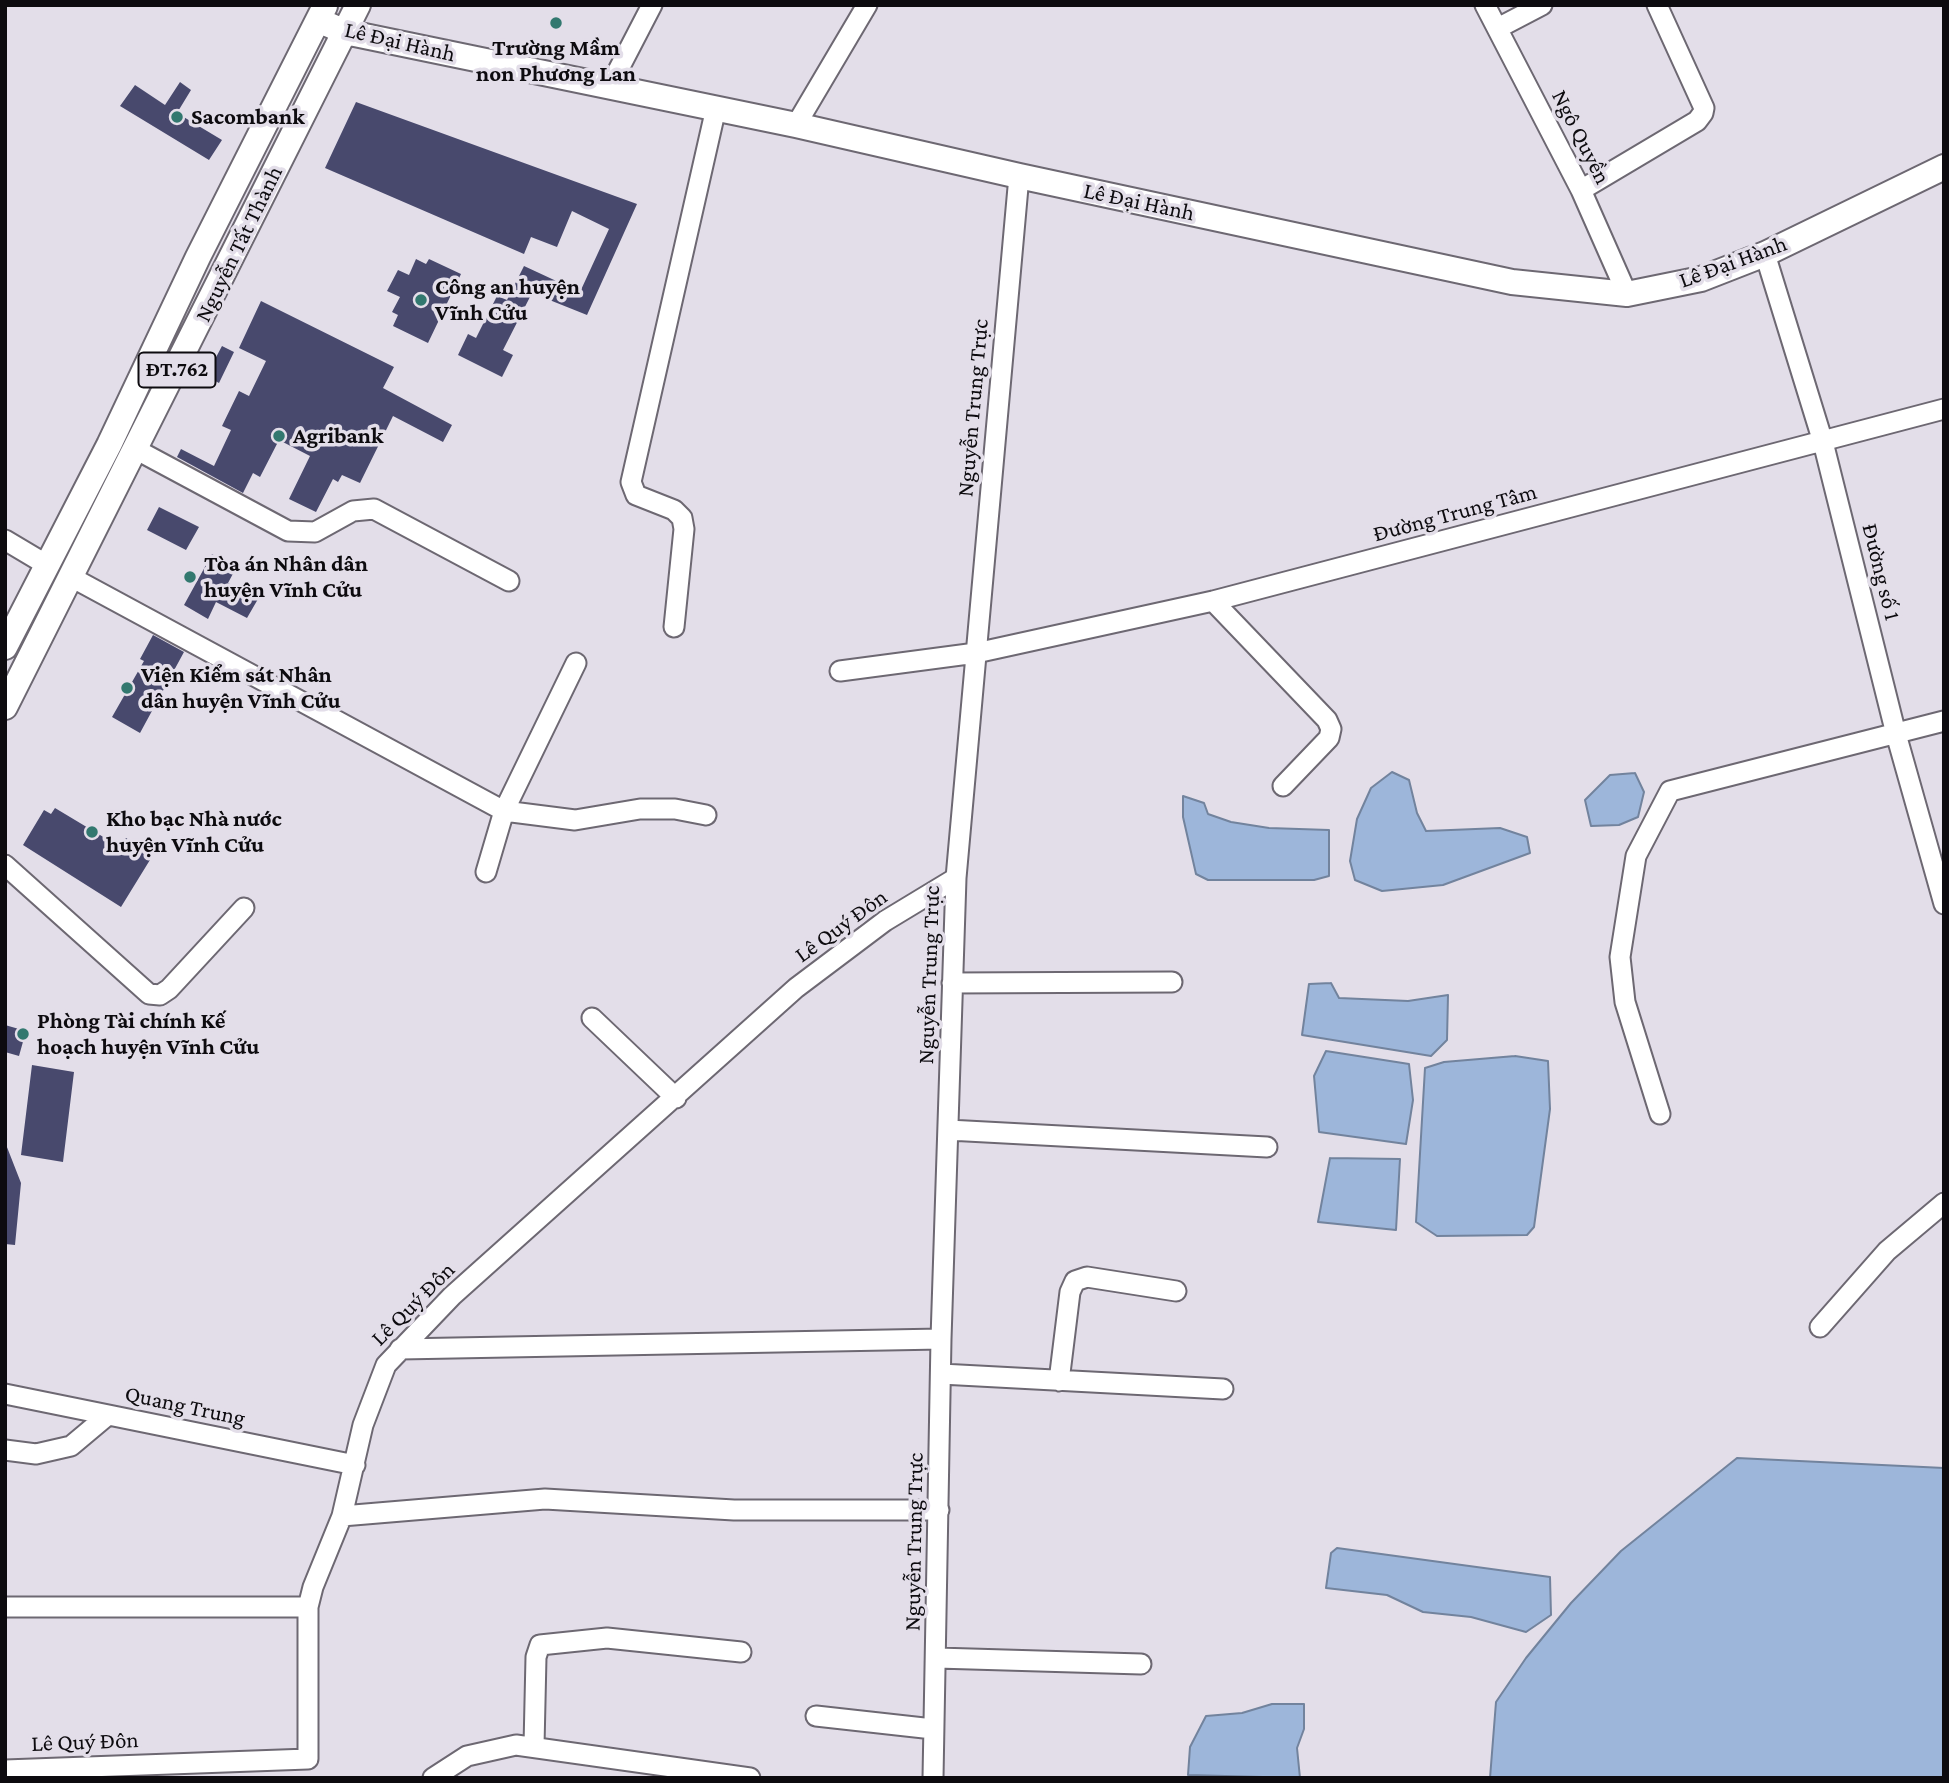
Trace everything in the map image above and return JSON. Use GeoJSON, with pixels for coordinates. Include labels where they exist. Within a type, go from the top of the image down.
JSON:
{"type":"FeatureCollection","features":[{"type":"Feature","properties":{"kind":"main road","name":"Nguyễn Tất Thành"},"geometry":{"type":"LineString","coordinates":[[5,707],[137,450],[358,5]]}},
{"type":"Feature","properties":{"kind":"main road","name":"Nguyễn Tất Thành"},"geometry":{"type":"LineString","coordinates":[[5,647],[109,445],[198,257],[322,13]]}},
{"type":"Feature","properties":{"kind":"main road","name":"Lê Đại Hành"},"geometry":{"type":"LineString","coordinates":[[322,13],[345,32],[796,125],[1018,176],[1512,282],[1627,294],[1701,279],[1765,254],[1944,167]]}},
{"type":"Feature","properties":{"kind":"main road"},"geometry":{"type":"LineString","coordinates":[[198,257],[225,271]]}},
{"type":"Feature","properties":{"kind":"main road"},"geometry":{"type":"LineString","coordinates":[[47,565],[71,577]]}},
{"type":"Feature","properties":{"kind":"street"},"geometry":{"type":"LineString","coordinates":[[610,86],[652,5]]}},
{"type":"Feature","properties":{"kind":"street"},"geometry":{"type":"LineString","coordinates":[[796,125],[867,5]]}},
{"type":"Feature","properties":{"kind":"street","name":"Ngô Quyền"},"geometry":{"type":"LineString","coordinates":[[1485,5],[1581,190],[1627,294]]}},
{"type":"Feature","properties":{"kind":"street"},"geometry":{"type":"LineString","coordinates":[[1498,27],[1542,5]]}},
{"type":"Feature","properties":{"kind":"street"},"geometry":{"type":"LineString","coordinates":[[1581,190],[1697,121],[1703,113],[1704,108],[1657,5]]}},
{"type":"Feature","properties":{"kind":"street"},"geometry":{"type":"LineString","coordinates":[[674,626],[684,529],[682,518],[674,510],[636,495],[631,482],[716,108]]}},
{"type":"Feature","properties":{"kind":"street","name":"Nguyễn Trung Trực"},"geometry":{"type":"LineString","coordinates":[[933,1778],[941,1339],[957,878],[1018,176]]}},
{"type":"Feature","properties":{"kind":"street","name":"Đường số 1"},"geometry":{"type":"LineString","coordinates":[[1765,254],[1823,442],[1896,734],[1944,904]]}},
{"type":"Feature","properties":{"kind":"street","name":"Đường Trung Tâm"},"geometry":{"type":"LineString","coordinates":[[840,671],[976,653],[1213,601],[1944,409]]}},
{"type":"Feature","properties":{"kind":"street"},"geometry":{"type":"LineString","coordinates":[[137,450],[288,531],[314,532],[353,511],[374,509],[509,581]]}},
{"type":"Feature","properties":{"kind":"street"},"geometry":{"type":"LineString","coordinates":[[5,540],[47,565]]}},
{"type":"Feature","properties":{"kind":"street"},"geometry":{"type":"LineString","coordinates":[[71,577],[504,811],[575,820],[640,808],[675,808],[706,816]]}},
{"type":"Feature","properties":{"kind":"street"},"geometry":{"type":"LineString","coordinates":[[1213,601],[1327,720],[1331,729],[1329,738],[1283,786]]}},
{"type":"Feature","properties":{"kind":"street"},"geometry":{"type":"LineString","coordinates":[[486,872],[504,811],[576,663]]}},
{"type":"Feature","properties":{"kind":"street"},"geometry":{"type":"LineString","coordinates":[[1660,1114],[1625,1002],[1620,957],[1636,856],[1670,791],[1944,721]]}},
{"type":"Feature","properties":{"kind":"street"},"geometry":{"type":"LineString","coordinates":[[5,865],[149,994],[160,995],[169,989],[244,908]]}},
{"type":"Feature","properties":{"kind":"street","name":"Lê Quý Đôn"},"geometry":{"type":"LineString","coordinates":[[17,1772],[309,1769],[308,1607],[313,1587],[342,1517],[363,1424],[377,1382],[400,1349],[452,1296],[834,957],[885,921],[957,878]]}},
{"type":"Feature","properties":{"kind":"street"},"geometry":{"type":"LineString","coordinates":[[952,983],[1172,982]]}},
{"type":"Feature","properties":{"kind":"street"},"geometry":{"type":"LineString","coordinates":[[593,1018],[676,1098]]}},
{"type":"Feature","properties":{"kind":"street"},"geometry":{"type":"LineString","coordinates":[[948,1130],[1267,1147]]}},
{"type":"Feature","properties":{"kind":"street"},"geometry":{"type":"LineString","coordinates":[[1821,1327],[1887,1251],[1944,1203]]}},
{"type":"Feature","properties":{"kind":"street"},"geometry":{"type":"LineString","coordinates":[[1059,1381],[1070,1292],[1076,1282],[1087,1277],[1176,1291]]}},
{"type":"Feature","properties":{"kind":"street"},"geometry":{"type":"LineString","coordinates":[[400,1349],[941,1339]]}},
{"type":"Feature","properties":{"kind":"street"},"geometry":{"type":"LineString","coordinates":[[941,1374],[1223,1390]]}},
{"type":"Feature","properties":{"kind":"street","name":"Quang Trung"},"geometry":{"type":"LineString","coordinates":[[5,1394],[355,1465]]}},
{"type":"Feature","properties":{"kind":"street"},"geometry":{"type":"LineString","coordinates":[[5,1450],[36,1454],[71,1446],[108,1415]]}},
{"type":"Feature","properties":{"kind":"street"},"geometry":{"type":"LineString","coordinates":[[342,1517],[545,1499],[734,1510],[939,1510]]}},
{"type":"Feature","properties":{"kind":"street"},"geometry":{"type":"LineString","coordinates":[[5,1607],[308,1607]]}},
{"type":"Feature","properties":{"kind":"street"},"geometry":{"type":"LineString","coordinates":[[534,1746],[536,1657],[540,1645],[607,1638],[741,1652]]}},
{"type":"Feature","properties":{"kind":"street"},"geometry":{"type":"LineString","coordinates":[[937,1658],[1141,1664]]}},
{"type":"Feature","properties":{"kind":"street"},"geometry":{"type":"LineString","coordinates":[[816,1716],[933,1729]]}},
{"type":"Feature","properties":{"kind":"street"},"geometry":{"type":"LineString","coordinates":[[433,1778],[467,1756],[484,1750],[534,1746],[750,1778]]}},
{"type":"Feature","properties":{"kind":"water"},"geometry":{"type":"Polygon","coordinates":[[[1392,772],[1409,780],[1417,813],[1426,831],[1500,828],[1527,837],[1530,853],[1443,885],[1382,891],[1355,880],[1350,861],[1357,819],[1371,788],[1392,772]]]}},
{"type":"Feature","properties":{"kind":"water"},"geometry":{"type":"Polygon","coordinates":[[[1635,773],[1644,792],[1638,817],[1619,825],[1591,826],[1585,800],[1610,775],[1635,773]]]}},
{"type":"Feature","properties":{"kind":"water"},"geometry":{"type":"Polygon","coordinates":[[[1183,796],[1204,803],[1208,814],[1231,822],[1269,828],[1329,830],[1329,876],[1314,880],[1208,880],[1196,874],[1183,817],[1183,796]]]}},
{"type":"Feature","properties":{"kind":"water"},"geometry":{"type":"Polygon","coordinates":[[[1331,983],[1339,998],[1408,1001],[1448,995],[1447,1040],[1431,1056],[1302,1035],[1309,984],[1331,983]]]}},
{"type":"Feature","properties":{"kind":"water"},"geometry":{"type":"Polygon","coordinates":[[[1326,1051],[1409,1064],[1413,1100],[1406,1144],[1319,1132],[1314,1076],[1326,1051]]]}},
{"type":"Feature","properties":{"kind":"water"},"geometry":{"type":"Polygon","coordinates":[[[1515,1056],[1548,1061],[1550,1109],[1534,1227],[1527,1235],[1437,1236],[1416,1222],[1425,1068],[1444,1062],[1515,1056]]]}},
{"type":"Feature","properties":{"kind":"water"},"geometry":{"type":"Polygon","coordinates":[[[1330,1158],[1400,1159],[1396,1230],[1318,1222],[1330,1158]]]}},
{"type":"Feature","properties":{"kind":"water"},"geometry":{"type":"Polygon","coordinates":[[[1737,1458],[1944,1468],[1944,1778],[1490,1778],[1496,1702],[1526,1658],[1571,1603],[1621,1551],[1737,1458]]]}},
{"type":"Feature","properties":{"kind":"water"},"geometry":{"type":"Polygon","coordinates":[[[1337,1548],[1550,1577],[1551,1615],[1526,1632],[1471,1617],[1423,1612],[1387,1595],[1326,1588],[1331,1553],[1337,1548]]]}},
{"type":"Feature","properties":{"kind":"water"},"geometry":{"type":"Polygon","coordinates":[[[1272,1704],[1304,1704],[1304,1729],[1297,1748],[1300,1778],[1188,1775],[1190,1747],[1206,1716],[1242,1713],[1272,1704]]]}},
{"type":"Feature","properties":{"kind":"building"},"geometry":{"type":"Polygon","coordinates":[[[180,82],[191,90],[177,113],[222,140],[209,160],[120,106],[135,85],[165,105],[180,82]]]}},
{"type":"Feature","properties":{"kind":"building"},"geometry":{"type":"Polygon","coordinates":[[[356,102],[637,204],[587,315],[532,293],[503,350],[513,355],[502,377],[458,355],[468,334],[476,338],[497,296],[507,300],[524,266],[580,292],[609,229],[572,211],[557,247],[531,237],[524,254],[325,168],[356,102]]]}},
{"type":"Feature","properties":{"kind":"building"},"geometry":{"type":"Polygon","coordinates":[[[416,259],[426,264],[429,259],[461,274],[428,343],[393,326],[398,315],[392,312],[400,297],[387,291],[398,270],[409,275],[416,259]]]}},
{"type":"Feature","properties":{"kind":"building"},"geometry":{"type":"Polygon","coordinates":[[[261,301],[394,367],[383,388],[452,425],[443,442],[393,416],[360,483],[342,475],[338,482],[333,479],[316,512],[289,499],[310,456],[279,440],[260,477],[253,473],[243,493],[177,457],[181,449],[214,466],[231,430],[222,426],[239,391],[249,396],[266,361],[239,348],[261,301]]]}},
{"type":"Feature","properties":{"kind":"building"},"geometry":{"type":"Polygon","coordinates":[[[222,346],[234,352],[219,383],[206,376],[222,346]]]}},
{"type":"Feature","properties":{"kind":"building"},"geometry":{"type":"Polygon","coordinates":[[[159,507],[199,527],[186,550],[147,530],[159,507]]]}},
{"type":"Feature","properties":{"kind":"building"},"geometry":{"type":"Polygon","coordinates":[[[212,554],[236,568],[228,583],[258,599],[247,618],[216,602],[208,619],[184,605],[212,554]]]}},
{"type":"Feature","properties":{"kind":"building"},"geometry":{"type":"Polygon","coordinates":[[[153,635],[184,652],[140,733],[112,717],[144,661],[140,659],[153,635]]]}},
{"type":"Feature","properties":{"kind":"building"},"geometry":{"type":"Polygon","coordinates":[[[55,808],[120,847],[126,838],[153,855],[121,907],[23,845],[44,810],[51,814],[55,808]]]}},
{"type":"Feature","properties":{"kind":"building"},"geometry":{"type":"Polygon","coordinates":[[[5,1025],[26,1031],[19,1056],[5,1052],[5,1025]]]}},
{"type":"Feature","properties":{"kind":"building"},"geometry":{"type":"Polygon","coordinates":[[[32,1065],[74,1072],[63,1162],[21,1155],[32,1065]]]}},
{"type":"Feature","properties":{"kind":"building"},"geometry":{"type":"Polygon","coordinates":[[[5,1142],[21,1183],[15,1245],[5,1244],[5,1142]]]}},
{"type":"Feature","properties":{"kind":"place","name":"Trường Mầm non Phương Lan"},"geometry":{"type":"Point","coordinates":[556,23]}},
{"type":"Feature","properties":{"kind":"place","name":"Sacombank"},"geometry":{"type":"Point","coordinates":[177,117]}},
{"type":"Feature","properties":{"kind":"place","name":"Công an huyện Vĩnh Cửu"},"geometry":{"type":"Point","coordinates":[421,300]}},
{"type":"Feature","properties":{"kind":"place","name":"Agribank"},"geometry":{"type":"Point","coordinates":[279,436]}},
{"type":"Feature","properties":{"kind":"place","name":"Tòa án Nhân dân huyện Vĩnh Cửu"},"geometry":{"type":"Point","coordinates":[190,577]}},
{"type":"Feature","properties":{"kind":"place","name":"Viện Kiểm sát Nhân dân huyện Vĩnh Cửu"},"geometry":{"type":"Point","coordinates":[127,688]}},
{"type":"Feature","properties":{"kind":"place","name":"Kho bạc Nhà nước huyện Vĩnh Cửu"},"geometry":{"type":"Point","coordinates":[92,832]}},
{"type":"Feature","properties":{"kind":"place","name":"Phòng Tài chính Kế hoạch huyện Vĩnh Cửu"},"geometry":{"type":"Point","coordinates":[23,1034]}}]}
